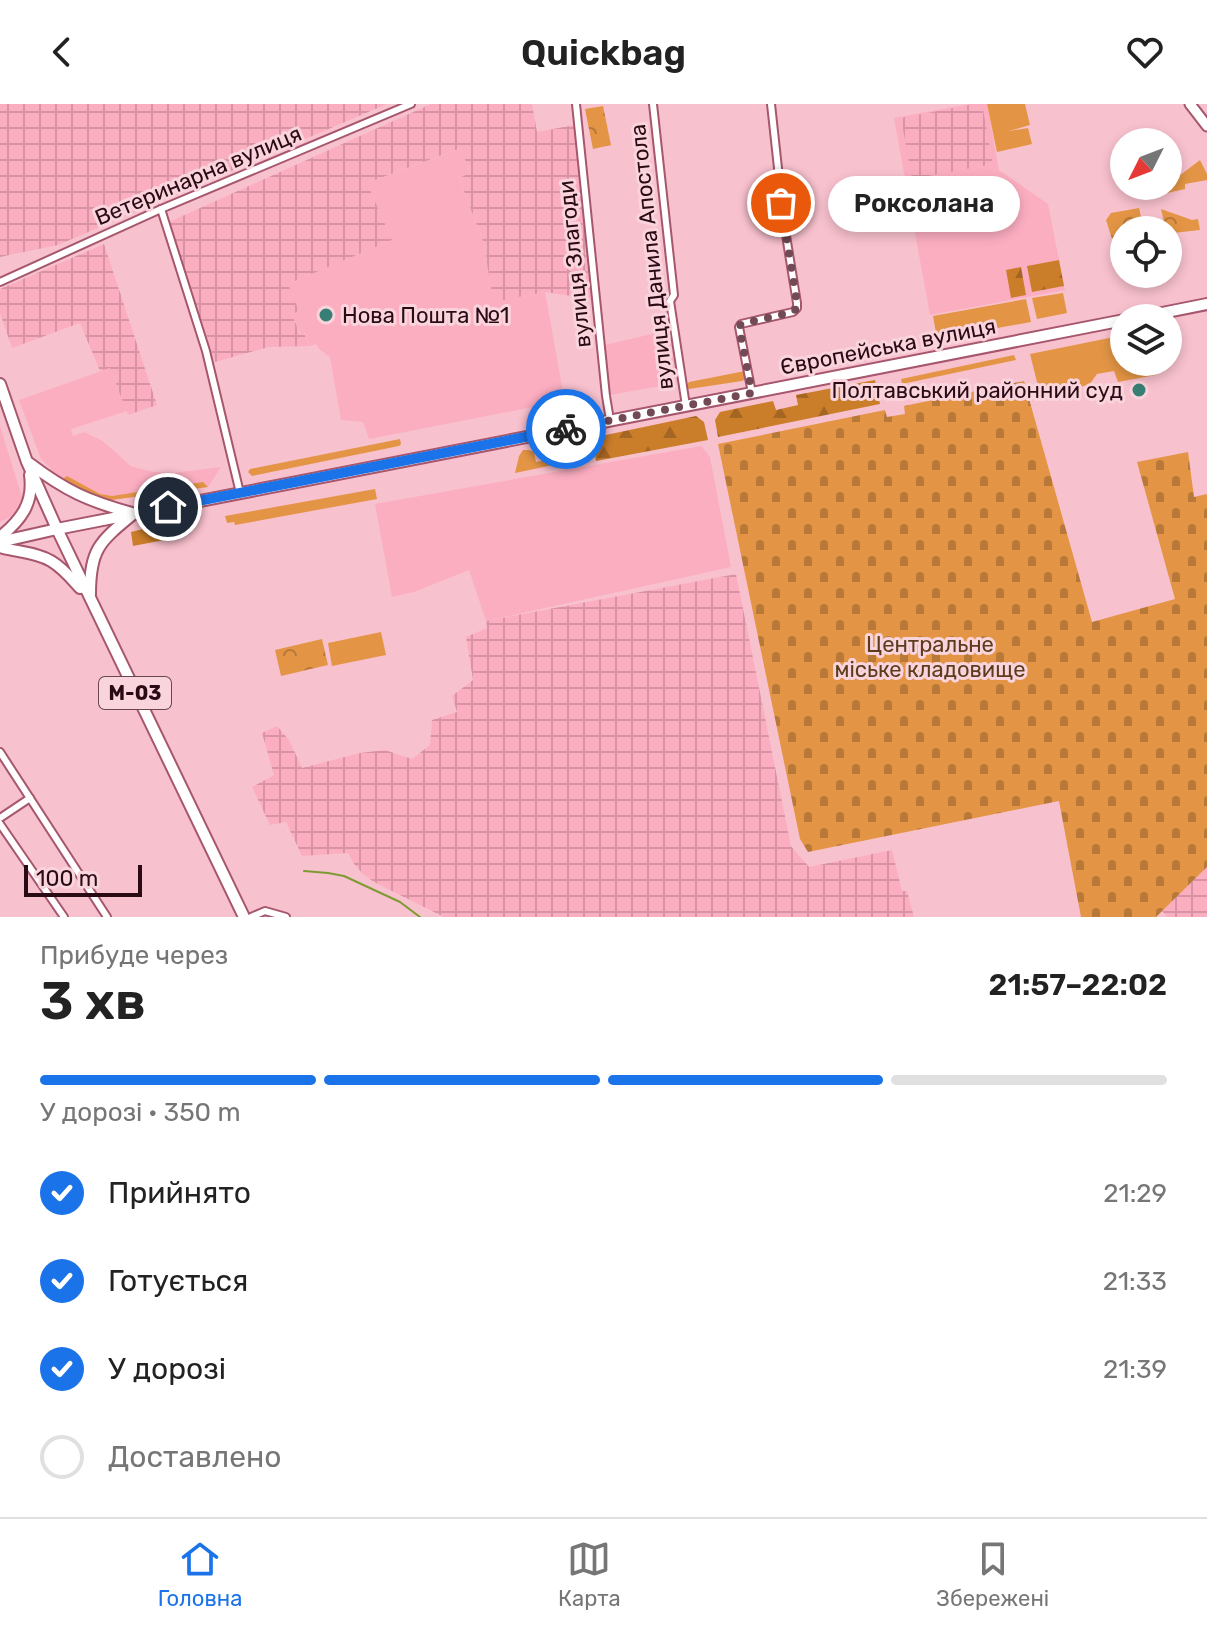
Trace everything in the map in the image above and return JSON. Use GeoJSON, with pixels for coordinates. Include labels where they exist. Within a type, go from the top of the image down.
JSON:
{"type":"FeatureCollection","features":[{"type":"Feature","properties":{"kind":"main road"},"geometry":{"type":"LineString","coordinates":[[1190,104],[1207,126]]}},
{"type":"Feature","properties":{"kind":"main road"},"geometry":{"type":"LineString","coordinates":[[1182,309],[1207,304]]}},
{"type":"Feature","properties":{"kind":"main road","name":"Європейська вулиця"},"geometry":{"type":"LineString","coordinates":[[0,542],[1110,323]]}},
{"type":"Feature","properties":{"kind":"main road","name":"М-03"},"geometry":{"type":"LineString","coordinates":[[0,384],[27,462],[57,529],[244,917]]}},
{"type":"Feature","properties":{"kind":"main road"},"geometry":{"type":"LineString","coordinates":[[27,462],[70,492],[134,514]]}},
{"type":"Feature","properties":{"kind":"main road"},"geometry":{"type":"LineString","coordinates":[[27,462],[31,490],[28,506],[0,542],[52,561],[89,598]]}},
{"type":"Feature","properties":{"kind":"main road"},"geometry":{"type":"LineString","coordinates":[[89,598],[90,570],[97,548],[134,514]]}},
{"type":"Feature","properties":{"kind":"street","name":"Ветеринарна вулиця"},"geometry":{"type":"LineString","coordinates":[[0,282],[161,209],[411,104]]}},
{"type":"Feature","properties":{"kind":"street","name":"вулиця Злагоди"},"geometry":{"type":"LineString","coordinates":[[576,104],[610,420]]}},
{"type":"Feature","properties":{"kind":"street","name":"вулиця Данила Апостола"},"geometry":{"type":"LineString","coordinates":[[653,104],[674,295],[670,301],[686,406]]}},
{"type":"Feature","properties":{"kind":"street"},"geometry":{"type":"LineString","coordinates":[[752,393],[739,327],[793,312],[797,308],[771,104]]}},
{"type":"Feature","properties":{"kind":"street"},"geometry":{"type":"LineString","coordinates":[[161,209],[206,351],[240,493]]}},
{"type":"Feature","properties":{"kind":"street"},"geometry":{"type":"LineString","coordinates":[[0,752],[107,917]]}},
{"type":"Feature","properties":{"kind":"street"},"geometry":{"type":"LineString","coordinates":[[30,798],[0,821],[64,917]]}},
{"type":"Feature","properties":{"kind":"street"},"geometry":{"type":"LineString","coordinates":[[251,917],[265,911],[286,917]]}},
{"type":"Feature","properties":{"kind":"shaded area"},"geometry":{"type":"Polygon","coordinates":[[[0,104],[387,104],[58,245],[0,257],[0,104]]]}},
{"type":"Feature","properties":{"kind":"shaded area"},"geometry":{"type":"Polygon","coordinates":[[[431,104],[532,104],[537,132],[574,125],[591,299],[545,292],[493,302],[484,244],[459,178],[470,173],[461,148],[367,183],[392,240],[288,284],[299,311],[292,314],[300,334],[304,333],[310,346],[269,347],[215,362],[169,222],[431,104]]]}},
{"type":"Feature","properties":{"kind":"shaded area"},"geometry":{"type":"Polygon","coordinates":[[[969,104],[987,104],[999,170],[1048,204],[1065,290],[930,315],[894,118],[969,104]]]}},
{"type":"Feature","properties":{"kind":"shaded area"},"geometry":{"type":"Polygon","coordinates":[[[982,104],[993,164],[912,179],[901,118],[982,104]]]}},
{"type":"Feature","properties":{"kind":"shaded area"},"geometry":{"type":"Polygon","coordinates":[[[462,148],[470,174],[459,178],[484,244],[493,301],[545,292],[563,392],[557,394],[559,402],[369,439],[363,422],[341,420],[330,357],[316,344],[310,346],[305,333],[301,334],[292,314],[298,311],[287,284],[392,240],[367,183],[462,148]]]}},
{"type":"Feature","properties":{"kind":"shaded area"},"geometry":{"type":"Polygon","coordinates":[[[104,244],[157,405],[128,415],[110,368],[100,371],[80,323],[12,348],[0,313],[0,289],[104,244]]]}},
{"type":"Feature","properties":{"kind":"shaded area"},"geometry":{"type":"Polygon","coordinates":[[[669,330],[677,383],[610,395],[605,345],[669,330]]]}},
{"type":"Feature","properties":{"kind":"shaded area"},"geometry":{"type":"Polygon","coordinates":[[[110,368],[127,411],[71,429],[73,436],[84,432],[101,440],[130,466],[154,472],[173,473],[221,467],[208,487],[111,500],[64,482],[41,459],[19,400],[110,368]]]}},
{"type":"Feature","properties":{"kind":"shaded area"},"geometry":{"type":"Polygon","coordinates":[[[0,426],[22,497],[14,515],[0,522],[0,426]]]}},
{"type":"Feature","properties":{"kind":"shaded area"},"geometry":{"type":"Polygon","coordinates":[[[701,446],[710,457],[731,567],[486,621],[469,570],[414,592],[392,597],[375,504],[701,446]]]}},
{"type":"Feature","properties":{"kind":"shaded area"},"geometry":{"type":"Polygon","coordinates":[[[736,574],[791,846],[809,867],[892,850],[902,891],[907,891],[914,917],[444,917],[374,882],[354,864],[348,853],[302,856],[286,822],[270,825],[252,787],[274,775],[262,733],[277,726],[289,740],[302,768],[385,750],[412,759],[430,745],[432,720],[457,712],[452,696],[473,680],[466,637],[487,628],[486,621],[736,574]]]}},
{"type":"Feature","properties":{"kind":"shaded area"},"geometry":{"type":"Polygon","coordinates":[[[1207,867],[1207,917],[1167,917],[1162,911],[1207,867]]]}},
{"type":"Feature","properties":{"kind":"green space"},"geometry":{"type":"Polygon","coordinates":[[[987,104],[1025,104],[1030,125],[1009,131],[1028,128],[1032,144],[997,152],[987,104]]]}},
{"type":"Feature","properties":{"kind":"green space"},"geometry":{"type":"Polygon","coordinates":[[[603,106],[611,145],[593,149],[585,109],[603,106]]]}},
{"type":"Feature","properties":{"kind":"green space"},"geometry":{"type":"Polygon","coordinates":[[[1200,160],[1207,180],[1185,184],[1182,190],[1182,174],[1200,160]]]}},
{"type":"Feature","properties":{"kind":"green space"},"geometry":{"type":"Polygon","coordinates":[[[1139,208],[1141,216],[1110,216],[1110,233],[1106,220],[1111,213],[1139,208]]]}},
{"type":"Feature","properties":{"kind":"green space"},"geometry":{"type":"Polygon","coordinates":[[[1161,209],[1181,216],[1163,216],[1161,209]]]}},
{"type":"Feature","properties":{"kind":"green space"},"geometry":{"type":"Polygon","coordinates":[[[1182,216],[1198,219],[1200,230],[1182,232],[1182,216]]]}},
{"type":"Feature","properties":{"kind":"green space"},"geometry":{"type":"Polygon","coordinates":[[[1059,260],[1064,286],[1032,292],[1027,266],[1059,260]]]}},
{"type":"Feature","properties":{"kind":"green space"},"geometry":{"type":"Polygon","coordinates":[[[1021,267],[1026,295],[1011,298],[1006,270],[1021,267]]]}},
{"type":"Feature","properties":{"kind":"green space"},"geometry":{"type":"Polygon","coordinates":[[[1063,293],[1067,313],[1037,319],[1032,298],[1063,293]]]}},
{"type":"Feature","properties":{"kind":"green space"},"geometry":{"type":"Polygon","coordinates":[[[1026,299],[1031,322],[937,339],[933,316],[1026,299]]]}},
{"type":"Feature","properties":{"kind":"green space"},"geometry":{"type":"Polygon","coordinates":[[[1110,338],[1110,372],[1097,374],[1089,385],[1040,394],[1030,354],[1110,338]]]}},
{"type":"Feature","properties":{"kind":"green space"},"geometry":{"type":"Polygon","coordinates":[[[1014,355],[1016,360],[902,384],[901,379],[1014,355]]]}},
{"type":"Feature","properties":{"kind":"green space"},"geometry":{"type":"Polygon","coordinates":[[[745,371],[742,381],[689,389],[686,386],[689,382],[745,371]]]}},
{"type":"Feature","properties":{"kind":"green space"},"geometry":{"type":"Polygon","coordinates":[[[1116,376],[1151,376],[1118,382],[1116,376]]]}},
{"type":"Feature","properties":{"kind":"green space"},"geometry":{"type":"Polygon","coordinates":[[[875,380],[880,404],[718,437],[715,420],[720,412],[773,401],[776,410],[798,405],[796,395],[875,380]]]}},
{"type":"Feature","properties":{"kind":"green space","name":"Центральне міське кладовище"},"geometry":{"type":"Polygon","coordinates":[[[1024,381],[1092,622],[1175,599],[1137,462],[1188,452],[1194,497],[1207,494],[1207,867],[1156,917],[1081,917],[1059,801],[808,852],[800,839],[718,444],[885,410],[887,417],[905,414],[904,406],[1024,381]]]}},
{"type":"Feature","properties":{"kind":"green space"},"geometry":{"type":"Polygon","coordinates":[[[696,416],[704,422],[708,440],[596,461],[594,447],[601,436],[696,416]]]}},
{"type":"Feature","properties":{"kind":"green space"},"geometry":{"type":"Polygon","coordinates":[[[400,439],[399,446],[252,476],[248,472],[250,469],[400,439]]]}},
{"type":"Feature","properties":{"kind":"green space"},"geometry":{"type":"Polygon","coordinates":[[[523,450],[534,452],[536,462],[581,453],[582,459],[515,473],[523,450]]]}},
{"type":"Feature","properties":{"kind":"green space"},"geometry":{"type":"Polygon","coordinates":[[[67,476],[100,494],[112,496],[203,482],[208,487],[111,500],[84,493],[64,482],[67,476]]]}},
{"type":"Feature","properties":{"kind":"green space"},"geometry":{"type":"Polygon","coordinates":[[[375,489],[377,499],[235,525],[234,522],[227,523],[225,516],[375,489]]]}},
{"type":"Feature","properties":{"kind":"green space"},"geometry":{"type":"Polygon","coordinates":[[[147,528],[175,538],[133,546],[131,532],[147,528]]]}},
{"type":"Feature","properties":{"kind":"green space"},"geometry":{"type":"Polygon","coordinates":[[[381,632],[386,655],[332,666],[328,643],[381,632]]]}},
{"type":"Feature","properties":{"kind":"green space"},"geometry":{"type":"Polygon","coordinates":[[[322,639],[328,665],[281,676],[275,650],[322,639]]]}},
{"type":"Feature","properties":{"kind":"waterway"},"geometry":{"type":"LineString","coordinates":[[304,871],[344,876],[400,902],[420,917]]}},
{"type":"Feature","properties":{"kind":"way so far"},"geometry":{"type":"LineString","coordinates":[[566,429],[752,393],[739,327],[793,312],[797,308],[781,203]]}},
{"type":"Feature","properties":{"kind":"place","name":"Роксолана"},"geometry":{"type":"Point","coordinates":[781,203]}},
{"type":"Feature","properties":{"kind":"place","name":"Нова Пошта №1"},"geometry":{"type":"Point","coordinates":[326,315]}},
{"type":"Feature","properties":{"kind":"place","name":"Полтавський районний суд"},"geometry":{"type":"Point","coordinates":[1139,390]}},
{"type":"Feature","properties":{"kind":"route"},"geometry":{"type":"LineString","coordinates":[[168,507],[566,429]]}}]}
